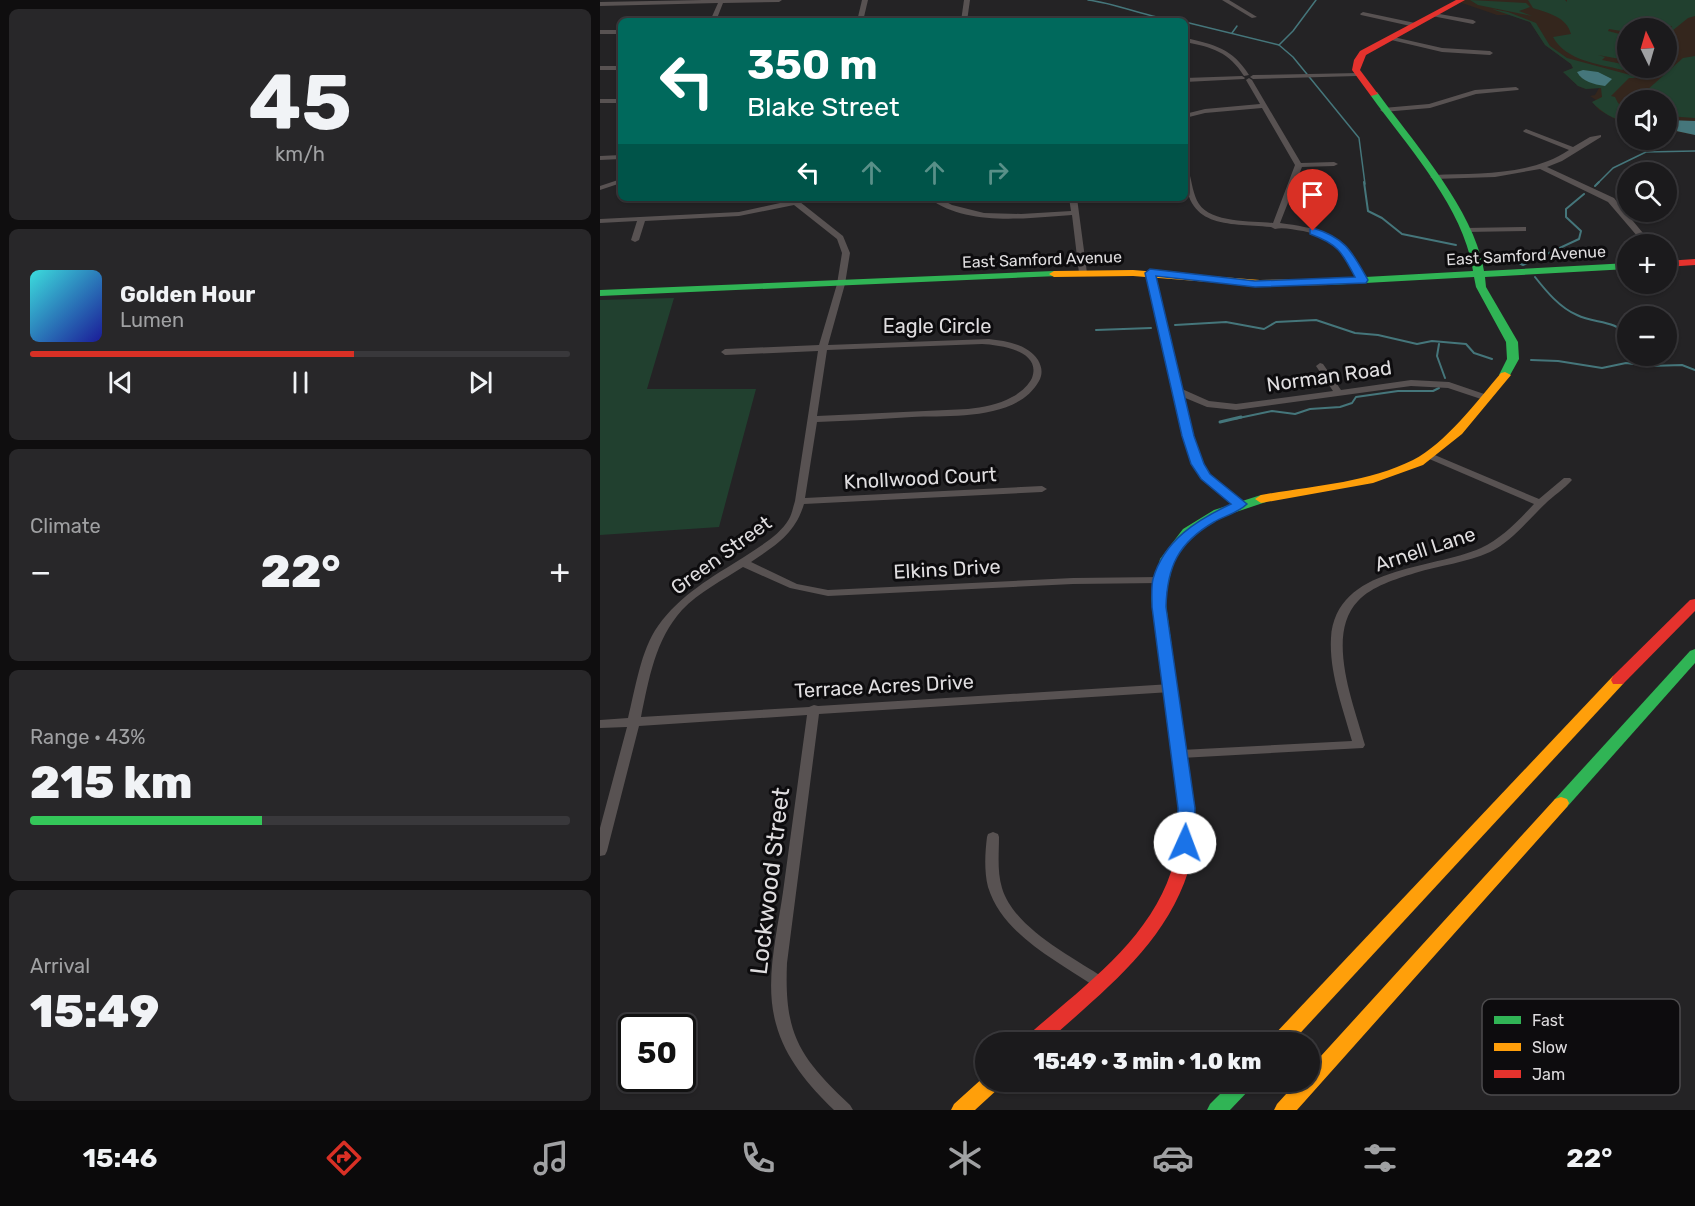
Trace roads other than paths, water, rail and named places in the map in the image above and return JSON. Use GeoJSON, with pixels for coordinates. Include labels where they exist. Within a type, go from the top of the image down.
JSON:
{"type":"FeatureCollection","features":[{"type":"Feature","properties":{"kind":"main road"},"geometry":{"type":"LineString","coordinates":[[1045,1032],[1144,936],[1165,904],[1178,874],[1186,828],[1181,754],[1159,607],[1160,580],[1171,554],[1183,539],[1208,519],[1240,504],[1270,496],[1390,475],[1430,456],[1506,376],[1514,354],[1509,336],[1483,291],[1478,275],[1476,255],[1453,205],[1357,74],[1356,65],[1363,53],[1457,1]]}},
{"type":"Feature","properties":{"kind":"main road"},"geometry":{"type":"LineString","coordinates":[[1677,263],[1695,262]]}},
{"type":"Feature","properties":{"kind":"main road","name":"East Samford Avenue"},"geometry":{"type":"LineString","coordinates":[[600,293],[1083,273],[1150,273],[1255,284],[1617,267]]}},
{"type":"Feature","properties":{"kind":"main road"},"geometry":{"type":"LineString","coordinates":[[1289,1032],[1557,744],[1668,628],[1695,603]]}},
{"type":"Feature","properties":{"kind":"main road"},"geometry":{"type":"LineString","coordinates":[[1284,1110],[1695,654]]}},
{"type":"Feature","properties":{"kind":"main road"},"geometry":{"type":"LineString","coordinates":[[962,1110],[981,1092]]}},
{"type":"Feature","properties":{"kind":"main road"},"geometry":{"type":"LineString","coordinates":[[1217,1110],[1234,1092]]}},
{"type":"Feature","properties":{"kind":"street"},"geometry":{"type":"LineString","coordinates":[[600,4],[779,0]]}},
{"type":"Feature","properties":{"kind":"street"},"geometry":{"type":"LineString","coordinates":[[861,18],[865,0]]}},
{"type":"Feature","properties":{"kind":"street"},"geometry":{"type":"LineString","coordinates":[[964,18],[967,0]]}},
{"type":"Feature","properties":{"kind":"street"},"geometry":{"type":"LineString","coordinates":[[1225,0],[1254,17]]}},
{"type":"Feature","properties":{"kind":"street"},"geometry":{"type":"LineString","coordinates":[[713,18],[721,2]]}},
{"type":"Feature","properties":{"kind":"street"},"geometry":{"type":"LineString","coordinates":[[1363,14],[1415,25]]}},
{"type":"Feature","properties":{"kind":"street"},"geometry":{"type":"LineString","coordinates":[[1434,15],[1473,22]]}},
{"type":"Feature","properties":{"kind":"street"},"geometry":{"type":"LineString","coordinates":[[600,32],[618,32]]}},
{"type":"Feature","properties":{"kind":"street"},"geometry":{"type":"LineString","coordinates":[[1389,38],[1442,50],[1490,53]]}},
{"type":"Feature","properties":{"kind":"street"},"geometry":{"type":"LineString","coordinates":[[1188,41],[1226,52],[1240,63],[1262,106],[1299,165]]}},
{"type":"Feature","properties":{"kind":"street"},"geometry":{"type":"LineString","coordinates":[[600,68],[618,68]]}},
{"type":"Feature","properties":{"kind":"street"},"geometry":{"type":"LineString","coordinates":[[1188,80],[1357,74]]}},
{"type":"Feature","properties":{"kind":"street"},"geometry":{"type":"LineString","coordinates":[[1383,110],[1430,106],[1475,92],[1516,89]]}},
{"type":"Feature","properties":{"kind":"street"},"geometry":{"type":"LineString","coordinates":[[600,101],[618,100]]}},
{"type":"Feature","properties":{"kind":"street"},"geometry":{"type":"LineString","coordinates":[[1188,115],[1205,111],[1262,106]]}},
{"type":"Feature","properties":{"kind":"street"},"geometry":{"type":"LineString","coordinates":[[1526,131],[1574,150]]}},
{"type":"Feature","properties":{"kind":"street"},"geometry":{"type":"LineString","coordinates":[[1434,177],[1507,172],[1541,167],[1599,136]]}},
{"type":"Feature","properties":{"kind":"street"},"geometry":{"type":"LineString","coordinates":[[600,158],[618,157]]}},
{"type":"Feature","properties":{"kind":"street"},"geometry":{"type":"LineString","coordinates":[[1299,165],[1334,164]]}},
{"type":"Feature","properties":{"kind":"street"},"geometry":{"type":"LineString","coordinates":[[1275,227],[1299,165]]}},
{"type":"Feature","properties":{"kind":"street"},"geometry":{"type":"LineString","coordinates":[[1541,167],[1611,200],[1640,234]]}},
{"type":"Feature","properties":{"kind":"street"},"geometry":{"type":"LineString","coordinates":[[600,188],[618,182]]}},
{"type":"Feature","properties":{"kind":"street"},"geometry":{"type":"LineString","coordinates":[[1188,182],[1195,204],[1200,210],[1215,218],[1305,230],[1334,239],[1349,253],[1362,280]]}},
{"type":"Feature","properties":{"kind":"street"},"geometry":{"type":"LineString","coordinates":[[600,221],[739,214],[788,201]]}},
{"type":"Feature","properties":{"kind":"street","name":"Green Street"},"geometry":{"type":"LineString","coordinates":[[600,852],[648,662],[661,629],[679,607],[694,594],[772,543],[795,518],[800,501],[823,347],[841,284],[846,253],[844,245],[830,229],[793,201]]}},
{"type":"Feature","properties":{"kind":"street"},"geometry":{"type":"LineString","coordinates":[[938,201],[955,210],[976,214],[1075,213]]}},
{"type":"Feature","properties":{"kind":"street"},"geometry":{"type":"LineString","coordinates":[[1073,201],[1083,273]]}},
{"type":"Feature","properties":{"kind":"street"},"geometry":{"type":"LineString","coordinates":[[635,240],[642,219]]}},
{"type":"Feature","properties":{"kind":"street"},"geometry":{"type":"LineString","coordinates":[[1465,230],[1523,229]]}},
{"type":"Feature","properties":{"kind":"street"},"geometry":{"type":"LineString","coordinates":[[1150,273],[1198,464],[1205,476],[1240,504]]}},
{"type":"Feature","properties":{"kind":"street","name":"Eagle Circle"},"geometry":{"type":"LineString","coordinates":[[725,352],[964,341],[999,343],[1015,347],[1032,357],[1037,366],[1037,376],[1032,386],[1016,399],[980,410],[812,419]]}},
{"type":"Feature","properties":{"kind":"street"},"geometry":{"type":"LineString","coordinates":[[1320,366],[1339,393]]}},
{"type":"Feature","properties":{"kind":"street","name":"Norman Road"},"geometry":{"type":"LineString","coordinates":[[1178,391],[1207,404],[1236,407],[1430,382],[1449,385],[1487,398]]}},
{"type":"Feature","properties":{"kind":"street"},"geometry":{"type":"LineString","coordinates":[[1430,456],[1540,503]]}},
{"type":"Feature","properties":{"kind":"street","name":"Arnell Lane"},"geometry":{"type":"LineString","coordinates":[[1181,754],[1359,745],[1335,648],[1337,625],[1343,611],[1360,593],[1384,579],[1472,555],[1489,548],[1521,525],[1540,503],[1567,480]]}},
{"type":"Feature","properties":{"kind":"street","name":"Knollwood Court"},"geometry":{"type":"LineString","coordinates":[[800,501],[1042,489]]}},
{"type":"Feature","properties":{"kind":"street","name":"Elkins Drive"},"geometry":{"type":"LineString","coordinates":[[743,562],[784,584],[804,591],[828,593],[1073,581],[1160,580]]}},
{"type":"Feature","properties":{"kind":"street","name":"Terrace Acres Drive"},"geometry":{"type":"LineString","coordinates":[[600,724],[1171,688]]}},
{"type":"Feature","properties":{"kind":"street","name":"Lockwood Street"},"geometry":{"type":"LineString","coordinates":[[814,709],[780,963],[779,987],[783,1024],[799,1059],[845,1110]]}},
{"type":"Feature","properties":{"kind":"street"},"geometry":{"type":"LineString","coordinates":[[993,837],[992,867],[995,890],[1007,911],[1025,930],[1099,982]]}},
{"type":"Feature","properties":{"kind":"water"},"geometry":{"type":"Polygon","coordinates":[[[1583,70],[1598,72],[1612,79],[1605,86],[1592,83],[1582,78],[1577,72],[1583,70]]]}},
{"type":"Feature","properties":{"kind":"water"},"geometry":{"type":"Polygon","coordinates":[[[1677,120],[1695,121],[1695,135],[1677,131],[1677,120]]]}},
{"type":"Feature","properties":{"kind":"waterway"},"geometry":{"type":"LineString","coordinates":[[1088,0],[1160,18]]}},
{"type":"Feature","properties":{"kind":"waterway"},"geometry":{"type":"LineString","coordinates":[[1279,45],[1293,31],[1316,0]]}},
{"type":"Feature","properties":{"kind":"waterway"},"geometry":{"type":"LineString","coordinates":[[1142,18],[1150,17]]}},
{"type":"Feature","properties":{"kind":"waterway"},"geometry":{"type":"LineString","coordinates":[[1188,23],[1279,45]]}},
{"type":"Feature","properties":{"kind":"waterway"},"geometry":{"type":"LineString","coordinates":[[1232,33],[1237,26]]}},
{"type":"Feature","properties":{"kind":"waterway"},"geometry":{"type":"LineString","coordinates":[[1279,45],[1293,57],[1359,138],[1365,184]]}},
{"type":"Feature","properties":{"kind":"waterway"},"geometry":{"type":"LineString","coordinates":[[1595,186],[1613,168],[1646,152],[1695,151]]}},
{"type":"Feature","properties":{"kind":"waterway"},"geometry":{"type":"LineString","coordinates":[[1364,182],[1368,211],[1382,218],[1402,234],[1456,245]]}},
{"type":"Feature","properties":{"kind":"waterway"},"geometry":{"type":"LineString","coordinates":[[1489,257],[1511,259],[1523,265],[1579,239],[1581,231],[1566,217],[1566,209],[1584,194]]}},
{"type":"Feature","properties":{"kind":"waterway"},"geometry":{"type":"LineString","coordinates":[[1535,277],[1554,299],[1571,312],[1617,327]]}},
{"type":"Feature","properties":{"kind":"waterway"},"geometry":{"type":"LineString","coordinates":[[1175,325],[1226,322],[1264,329],[1276,322],[1316,320],[1355,333],[1378,335],[1417,344],[1432,341],[1466,344],[1474,353],[1492,359]]}},
{"type":"Feature","properties":{"kind":"waterway"},"geometry":{"type":"LineString","coordinates":[[1096,330],[1151,328]]}},
{"type":"Feature","properties":{"kind":"waterway"},"geometry":{"type":"LineString","coordinates":[[1439,344],[1437,356],[1445,378]]}},
{"type":"Feature","properties":{"kind":"waterway"},"geometry":{"type":"LineString","coordinates":[[1531,360],[1558,361],[1602,368],[1617,365]]}},
{"type":"Feature","properties":{"kind":"waterway"},"geometry":{"type":"LineString","coordinates":[[1677,365],[1695,370]]}},
{"type":"Feature","properties":{"kind":"waterway"},"geometry":{"type":"LineString","coordinates":[[1234,419],[1272,411],[1295,414],[1310,409],[1340,407],[1352,403],[1356,397],[1398,391],[1433,391],[1439,388]]}},
{"type":"Feature","properties":{"kind":"waterway"},"geometry":{"type":"LineString","coordinates":[[1220,422],[1241,417]]}}]}
